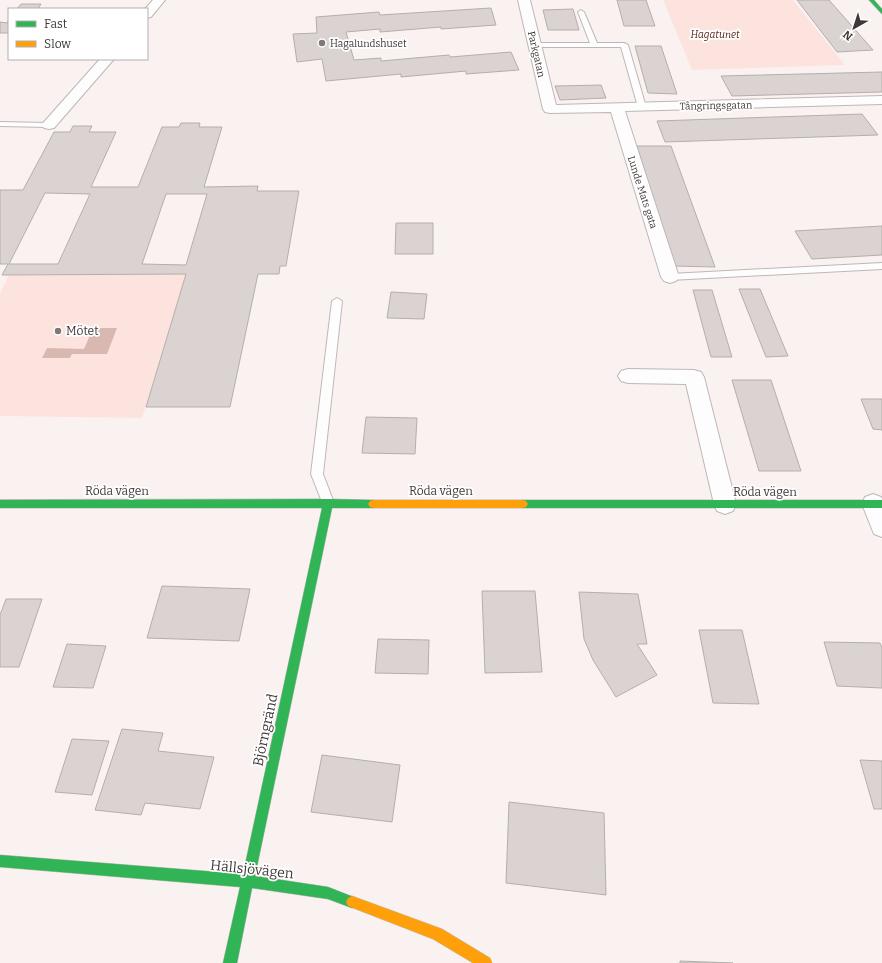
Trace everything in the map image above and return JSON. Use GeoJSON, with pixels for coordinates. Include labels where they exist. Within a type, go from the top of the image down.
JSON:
{"type":"FeatureCollection","features":[{"type":"Feature","properties":{"kind":"street"},"geometry":{"type":"LineString","coordinates":[[148,13],[159,0]]}},
{"type":"Feature","properties":{"kind":"street","name":"Parkgatan"},"geometry":{"type":"LineString","coordinates":[[524,0],[550,109]]}},
{"type":"Feature","properties":{"kind":"street"},"geometry":{"type":"LineString","coordinates":[[871,0],[882,12]]}},
{"type":"Feature","properties":{"kind":"street"},"geometry":{"type":"LineString","coordinates":[[49,125],[106,60]]}},
{"type":"Feature","properties":{"kind":"street","name":"Tångringsgatan"},"geometry":{"type":"LineString","coordinates":[[550,109],[882,100]]}},
{"type":"Feature","properties":{"kind":"street","name":"Lunde Mats gata"},"geometry":{"type":"LineString","coordinates":[[617,108],[670,277]]}},
{"type":"Feature","properties":{"kind":"street"},"geometry":{"type":"LineString","coordinates":[[628,376],[694,377],[725,504]]}},
{"type":"Feature","properties":{"kind":"street","name":"Björngränd"},"geometry":{"type":"LineString","coordinates":[[230,963],[328,503]]}},
{"type":"Feature","properties":{"kind":"street","name":"Röda vägen"},"geometry":{"type":"LineString","coordinates":[[0,504],[877,504]]}},
{"type":"Feature","properties":{"kind":"street"},"geometry":{"type":"LineString","coordinates":[[877,504],[882,526]]}},
{"type":"Feature","properties":{"kind":"street","name":"Hällsjövägen"},"geometry":{"type":"LineString","coordinates":[[0,861],[247,881],[328,893],[437,934],[485,963]]}},
{"type":"Feature","properties":{"kind":"lane"},"geometry":{"type":"LineString","coordinates":[[582,12],[594,45]]}},
{"type":"Feature","properties":{"kind":"lane"},"geometry":{"type":"LineString","coordinates":[[535,45],[624,45],[642,107]]}},
{"type":"Feature","properties":{"kind":"lane"},"geometry":{"type":"LineString","coordinates":[[0,124],[49,125]]}},
{"type":"Feature","properties":{"kind":"lane"},"geometry":{"type":"LineString","coordinates":[[670,277],[882,266]]}},
{"type":"Feature","properties":{"kind":"lane"},"geometry":{"type":"LineString","coordinates":[[328,503],[317,474],[337,302]]}},
{"type":"Feature","properties":{"kind":"green space","name":"Hagatunet"},"geometry":{"type":"Polygon","coordinates":[[[663,0],[793,0],[845,65],[692,70],[663,0]]]}},
{"type":"Feature","properties":{"kind":"green space"},"geometry":{"type":"Polygon","coordinates":[[[186,274],[142,418],[0,416],[0,293],[9,275],[186,274]]]}},
{"type":"Feature","properties":{"kind":"shaded area"},"geometry":{"type":"Polygon","coordinates":[[[93,328],[117,328],[107,354],[72,354],[70,358],[42,358],[47,348],[84,349],[93,328]]]}},
{"type":"Feature","properties":{"kind":"building"},"geometry":{"type":"Polygon","coordinates":[[[617,0],[646,0],[655,26],[624,26],[617,0]]]}},
{"type":"Feature","properties":{"kind":"building"},"geometry":{"type":"Polygon","coordinates":[[[797,0],[829,0],[873,50],[837,52],[797,0]]]}},
{"type":"Feature","properties":{"kind":"building"},"geometry":{"type":"Polygon","coordinates":[[[21,4],[41,4],[39,8],[18,8],[21,4]]]}},
{"type":"Feature","properties":{"kind":"building","name":"Hagalundshuset"},"geometry":{"type":"Polygon","coordinates":[[[491,8],[496,25],[441,29],[441,27],[380,32],[380,29],[346,32],[354,60],[381,58],[381,61],[449,55],[450,57],[511,52],[519,70],[466,74],[466,71],[401,77],[401,74],[326,81],[322,59],[297,62],[293,34],[317,33],[316,17],[379,12],[380,15],[491,8]]]}},
{"type":"Feature","properties":{"kind":"building"},"geometry":{"type":"Polygon","coordinates":[[[573,9],[579,30],[548,30],[543,10],[573,9]]]}},
{"type":"Feature","properties":{"kind":"building"},"geometry":{"type":"Polygon","coordinates":[[[8,21],[8,33],[0,33],[0,22],[7,23],[8,21]]]}},
{"type":"Feature","properties":{"kind":"building"},"geometry":{"type":"Polygon","coordinates":[[[635,46],[661,46],[677,94],[648,93],[635,46]]]}},
{"type":"Feature","properties":{"kind":"building"},"geometry":{"type":"Polygon","coordinates":[[[882,72],[882,92],[732,96],[721,76],[882,72]]]}},
{"type":"Feature","properties":{"kind":"building"},"geometry":{"type":"Polygon","coordinates":[[[601,85],[606,98],[560,100],[555,86],[601,85]]]}},
{"type":"Feature","properties":{"kind":"building"},"geometry":{"type":"Polygon","coordinates":[[[862,114],[878,135],[665,142],[657,121],[862,114]]]}},
{"type":"Feature","properties":{"kind":"building"},"geometry":{"type":"Polygon","coordinates":[[[181,123],[200,123],[199,127],[222,127],[204,187],[258,186],[257,191],[299,191],[286,266],[280,266],[279,274],[258,274],[230,407],[146,407],[186,274],[2,275],[8,264],[0,264],[0,190],[23,190],[54,132],[70,132],[73,126],[92,126],[89,132],[116,132],[91,187],[138,187],[162,127],[179,127],[181,123]],[[45,193],[9,264],[58,264],[90,194],[45,193]],[[166,194],[142,264],[186,265],[207,194],[166,194]]]}},
{"type":"Feature","properties":{"kind":"building"},"geometry":{"type":"Polygon","coordinates":[[[637,146],[671,146],[715,267],[673,266],[637,146]]]}},
{"type":"Feature","properties":{"kind":"building"},"geometry":{"type":"Polygon","coordinates":[[[396,223],[433,223],[433,254],[395,254],[396,223]]]}},
{"type":"Feature","properties":{"kind":"building"},"geometry":{"type":"Polygon","coordinates":[[[882,226],[882,255],[812,259],[795,231],[882,226]]]}},
{"type":"Feature","properties":{"kind":"building"},"geometry":{"type":"Polygon","coordinates":[[[739,289],[760,289],[788,356],[766,357],[739,289]]]}},
{"type":"Feature","properties":{"kind":"building"},"geometry":{"type":"Polygon","coordinates":[[[693,290],[712,290],[732,357],[711,357],[693,290]]]}},
{"type":"Feature","properties":{"kind":"building"},"geometry":{"type":"Polygon","coordinates":[[[391,292],[427,294],[424,319],[387,318],[391,292]]]}},
{"type":"Feature","properties":{"kind":"building"},"geometry":{"type":"Polygon","coordinates":[[[732,380],[771,380],[801,471],[759,471],[732,380]]]}},
{"type":"Feature","properties":{"kind":"building"},"geometry":{"type":"Polygon","coordinates":[[[861,399],[882,399],[882,430],[873,429],[861,399]]]}},
{"type":"Feature","properties":{"kind":"building"},"geometry":{"type":"Polygon","coordinates":[[[366,417],[417,418],[415,454],[362,453],[366,417]]]}},
{"type":"Feature","properties":{"kind":"building"},"geometry":{"type":"Polygon","coordinates":[[[162,586],[250,589],[239,641],[147,638],[162,586]]]}},
{"type":"Feature","properties":{"kind":"building"},"geometry":{"type":"Polygon","coordinates":[[[482,591],[535,591],[542,672],[485,673],[482,591]]]}},
{"type":"Feature","properties":{"kind":"building"},"geometry":{"type":"Polygon","coordinates":[[[579,592],[638,594],[647,644],[637,644],[657,675],[616,697],[593,660],[584,639],[579,592]]]}},
{"type":"Feature","properties":{"kind":"building"},"geometry":{"type":"Polygon","coordinates":[[[6,599],[42,599],[19,667],[0,667],[0,615],[6,599]]]}},
{"type":"Feature","properties":{"kind":"building"},"geometry":{"type":"Polygon","coordinates":[[[699,630],[742,630],[759,704],[713,703],[699,630]]]}},
{"type":"Feature","properties":{"kind":"building"},"geometry":{"type":"Polygon","coordinates":[[[378,639],[429,640],[428,674],[375,673],[378,639]]]}},
{"type":"Feature","properties":{"kind":"building"},"geometry":{"type":"Polygon","coordinates":[[[824,642],[880,643],[882,648],[882,688],[837,686],[824,642]]]}},
{"type":"Feature","properties":{"kind":"building"},"geometry":{"type":"Polygon","coordinates":[[[67,644],[106,646],[93,688],[53,687],[67,644]]]}},
{"type":"Feature","properties":{"kind":"building"},"geometry":{"type":"Polygon","coordinates":[[[122,729],[163,733],[158,751],[214,757],[200,809],[145,803],[141,815],[95,810],[122,729]]]}},
{"type":"Feature","properties":{"kind":"building"},"geometry":{"type":"Polygon","coordinates":[[[72,739],[109,741],[92,795],[55,792],[72,739]]]}},
{"type":"Feature","properties":{"kind":"building"},"geometry":{"type":"Polygon","coordinates":[[[322,755],[400,765],[392,822],[311,812],[322,755]]]}},
{"type":"Feature","properties":{"kind":"building"},"geometry":{"type":"Polygon","coordinates":[[[860,760],[882,761],[882,809],[874,809],[860,760]]]}},
{"type":"Feature","properties":{"kind":"building"},"geometry":{"type":"Polygon","coordinates":[[[509,802],[604,813],[606,895],[506,883],[509,802]]]}},
{"type":"Feature","properties":{"kind":"building"},"geometry":{"type":"Polygon","coordinates":[[[680,961],[733,963],[680,963],[680,961]]]}},
{"type":"Feature","properties":{"kind":"traffic: fast"},"geometry":{"type":"LineString","coordinates":[[871,0],[882,12]]}},
{"type":"Feature","properties":{"kind":"traffic: fast"},"geometry":{"type":"LineString","coordinates":[[230,963],[328,503]]}},
{"type":"Feature","properties":{"kind":"traffic: fast"},"geometry":{"type":"LineString","coordinates":[[0,504],[373,504]]}},
{"type":"Feature","properties":{"kind":"traffic: fast"},"geometry":{"type":"LineString","coordinates":[[523,504],[882,504]]}},
{"type":"Feature","properties":{"kind":"traffic: fast"},"geometry":{"type":"LineString","coordinates":[[0,861],[247,881],[328,893],[352,902]]}},
{"type":"Feature","properties":{"kind":"traffic: slow"},"geometry":{"type":"LineString","coordinates":[[373,504],[523,504]]}},
{"type":"Feature","properties":{"kind":"traffic: slow"},"geometry":{"type":"LineString","coordinates":[[352,902],[437,934],[485,963]]}},
{"type":"Feature","properties":{"kind":"place","name":"Hagalundshuset"},"geometry":{"type":"Point","coordinates":[322,43]}},
{"type":"Feature","properties":{"kind":"place","name":"Mötet"},"geometry":{"type":"Point","coordinates":[58,331]}}]}
